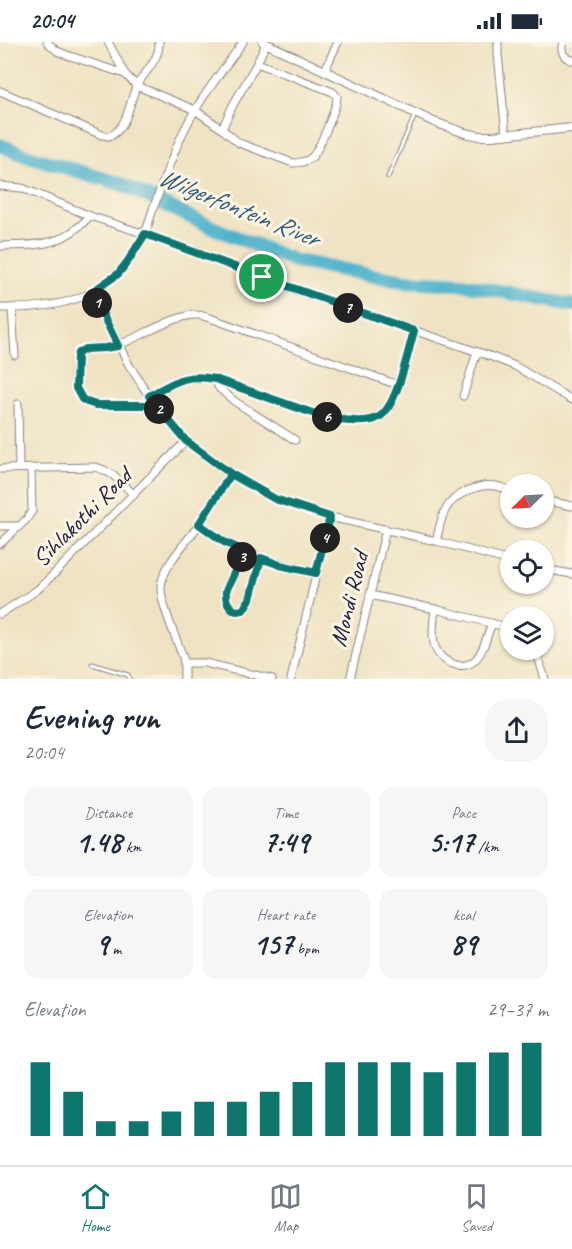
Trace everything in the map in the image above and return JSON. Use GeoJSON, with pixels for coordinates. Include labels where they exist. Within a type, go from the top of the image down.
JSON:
{"type":"FeatureCollection","features":[{"type":"Feature","properties":{"kind":"street"},"geometry":{"type":"LineString","coordinates":[[47,42],[64,54],[125,74]]}},
{"type":"Feature","properties":{"kind":"street"},"geometry":{"type":"LineString","coordinates":[[108,42],[125,74],[137,86],[195,110],[238,143],[293,163],[300,163],[315,153],[336,107],[335,95],[333,92],[257,63]]}},
{"type":"Feature","properties":{"kind":"street"},"geometry":{"type":"LineString","coordinates":[[0,91],[108,136],[115,133],[124,121],[137,86],[158,55],[159,42]]}},
{"type":"Feature","properties":{"kind":"street"},"geometry":{"type":"LineString","coordinates":[[0,308],[53,306],[74,300],[92,292],[118,274],[145,234],[180,138],[195,110],[243,42]]}},
{"type":"Feature","properties":{"kind":"street"},"geometry":{"type":"LineString","coordinates":[[325,70],[338,42]]}},
{"type":"Feature","properties":{"kind":"street"},"geometry":{"type":"LineString","coordinates":[[498,42],[506,135]]}},
{"type":"Feature","properties":{"kind":"street"},"geometry":{"type":"LineString","coordinates":[[563,42],[561,47],[563,54],[572,60]]}},
{"type":"Feature","properties":{"kind":"street"},"geometry":{"type":"LineString","coordinates":[[222,129],[257,63],[264,43],[434,122],[465,133],[480,136],[506,135],[572,128]]}},
{"type":"Feature","properties":{"kind":"street"},"geometry":{"type":"LineString","coordinates":[[0,186],[22,188],[90,216],[515,366],[572,400]]}},
{"type":"Feature","properties":{"kind":"street"},"geometry":{"type":"LineString","coordinates":[[0,246],[25,246],[57,241],[67,237],[90,216]]}},
{"type":"Feature","properties":{"kind":"street"},"geometry":{"type":"LineString","coordinates":[[92,292],[118,346],[149,396],[186,441],[231,474],[275,499],[330,517],[500,558]]}},
{"type":"Feature","properties":{"kind":"street"},"geometry":{"type":"LineString","coordinates":[[12,308],[15,355]]}},
{"type":"Feature","properties":{"kind":"street"},"geometry":{"type":"LineString","coordinates":[[156,405],[96,405],[82,399],[76,388],[78,353],[85,349],[118,346],[167,324],[196,315],[210,318],[398,386]]}},
{"type":"Feature","properties":{"kind":"street"},"geometry":{"type":"LineString","coordinates":[[149,396],[182,379],[198,376],[215,379],[324,417],[364,421],[378,418],[384,414],[394,399],[414,331]]}},
{"type":"Feature","properties":{"kind":"street"},"geometry":{"type":"LineString","coordinates":[[463,396],[477,352]]}},
{"type":"Feature","properties":{"kind":"street"},"geometry":{"type":"LineString","coordinates":[[215,379],[219,388],[234,401],[295,440]]}},
{"type":"Feature","properties":{"kind":"street"},"geometry":{"type":"LineString","coordinates":[[18,404],[19,468]]}},
{"type":"Feature","properties":{"kind":"street","name":"Sihlakothi Road"},"geometry":{"type":"LineString","coordinates":[[0,614],[37,590],[186,441]]}},
{"type":"Feature","properties":{"kind":"street"},"geometry":{"type":"LineString","coordinates":[[0,544],[32,512],[31,468]]}},
{"type":"Feature","properties":{"kind":"street"},"geometry":{"type":"LineString","coordinates":[[0,469],[102,468],[134,495]]}},
{"type":"Feature","properties":{"kind":"street"},"geometry":{"type":"LineString","coordinates":[[184,679],[184,663],[164,604],[160,590],[161,583],[169,566],[231,474]]}},
{"type":"Feature","properties":{"kind":"street"},"geometry":{"type":"LineString","coordinates":[[436,541],[447,507],[459,496],[477,487],[500,487]]}},
{"type":"Feature","properties":{"kind":"street"},"geometry":{"type":"LineString","coordinates":[[554,502],[572,506]]}},
{"type":"Feature","properties":{"kind":"street"},"geometry":{"type":"LineString","coordinates":[[291,679],[330,517]]}},
{"type":"Feature","properties":{"kind":"street"},"geometry":{"type":"LineString","coordinates":[[199,524],[224,542],[244,551],[280,565],[316,573]]}},
{"type":"Feature","properties":{"kind":"street"},"geometry":{"type":"LineString","coordinates":[[0,526],[19,526]]}},
{"type":"Feature","properties":{"kind":"street","name":"Mondi Road"},"geometry":{"type":"LineString","coordinates":[[350,679],[386,529]]}},
{"type":"Feature","properties":{"kind":"street"},"geometry":{"type":"LineString","coordinates":[[244,551],[226,591],[230,607],[236,611],[243,610],[250,599],[261,558]]}},
{"type":"Feature","properties":{"kind":"street"},"geometry":{"type":"LineString","coordinates":[[554,571],[572,574]]}},
{"type":"Feature","properties":{"kind":"street"},"geometry":{"type":"LineString","coordinates":[[370,596],[500,625]]}},
{"type":"Feature","properties":{"kind":"street"},"geometry":{"type":"LineString","coordinates":[[435,609],[432,632],[434,643],[441,657],[462,666],[474,661],[482,650],[492,623]]}},
{"type":"Feature","properties":{"kind":"street"},"geometry":{"type":"LineString","coordinates":[[539,660],[545,679]]}},
{"type":"Feature","properties":{"kind":"street"},"geometry":{"type":"LineString","coordinates":[[184,663],[205,663],[272,679]]}},
{"type":"Feature","properties":{"kind":"lane"},"geometry":{"type":"LineString","coordinates":[[388,177],[416,113]]}},
{"type":"Feature","properties":{"kind":"lane"},"geometry":{"type":"LineString","coordinates":[[92,664],[128,675],[130,679]]}},
{"type":"Feature","properties":{"kind":"waterway","name":"Wilgerfontein River"},"geometry":{"type":"LineString","coordinates":[[0,145],[25,155],[121,184],[209,226],[295,261],[403,281],[463,284],[572,305]]}},
{"type":"Feature","properties":{"kind":"route"},"geometry":{"type":"LineString","coordinates":[[262,277],[145,234],[118,274],[92,292],[118,346],[81,351],[78,353],[75,374],[76,388],[82,399],[87,402],[96,405],[156,405],[186,441],[231,474],[199,524],[224,542],[244,551],[226,591],[230,607],[236,611],[243,610],[250,599],[261,558],[316,573],[330,517],[275,499],[231,474],[208,458],[186,441],[149,396],[182,379],[198,376],[215,379],[324,417],[337,420],[371,420],[384,414],[394,399],[414,331],[262,277]]}}]}
